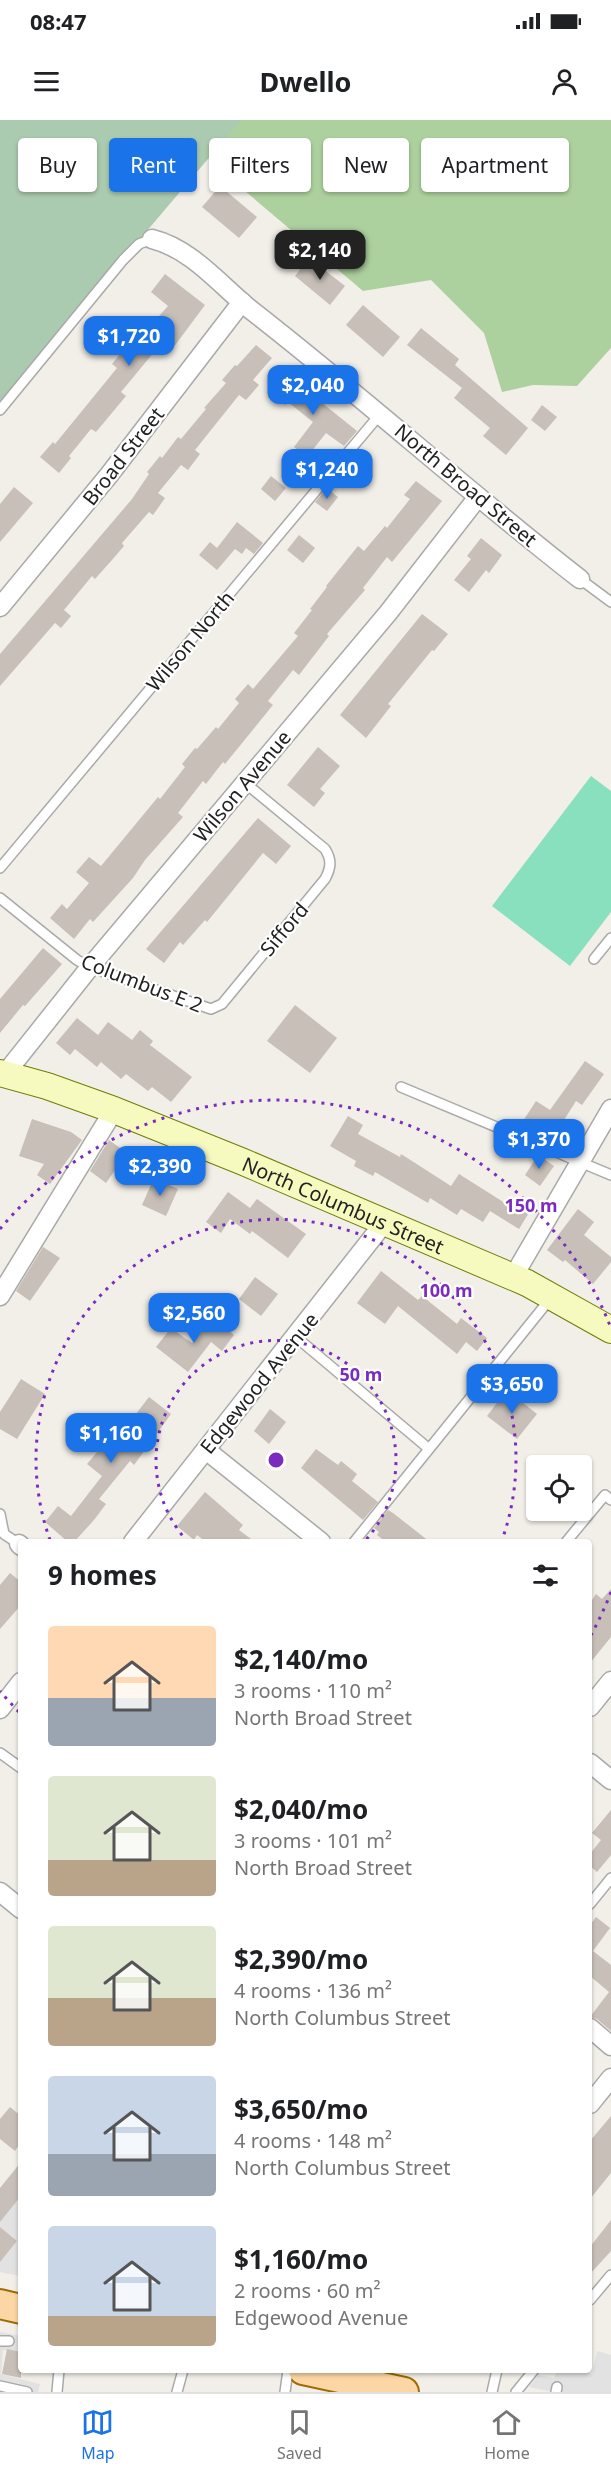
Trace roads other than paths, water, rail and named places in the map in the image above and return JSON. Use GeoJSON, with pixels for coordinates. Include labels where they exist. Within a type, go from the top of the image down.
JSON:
{"type":"FeatureCollection","features":[{"type":"Feature","properties":{"kind":"main road","name":"North Columbus Street"},"geometry":{"type":"LineString","coordinates":[[3,1074],[114,1110],[513,1277],[553,1296],[611,1330]]}},
{"type":"Feature","properties":{"kind":"main road"},"geometry":{"type":"LineString","coordinates":[[0,2304],[18,2308]]}},
{"type":"Feature","properties":{"kind":"main road"},"geometry":{"type":"LineString","coordinates":[[332,2373],[367,2376],[403,2392]]}},
{"type":"Feature","properties":{"kind":"street","name":"North Broad Street"},"geometry":{"type":"LineString","coordinates":[[152,239],[173,246],[187,255],[580,579]]}},
{"type":"Feature","properties":{"kind":"street","name":"Broad Street"},"geometry":{"type":"LineString","coordinates":[[0,607],[109,475],[242,302]]}},
{"type":"Feature","properties":{"kind":"street","name":"Wilson Avenue"},"geometry":{"type":"LineString","coordinates":[[3,1074],[244,782],[388,613],[478,497]]}},
{"type":"Feature","properties":{"kind":"street"},"geometry":{"type":"LineString","coordinates":[[513,1277],[611,1109]]}},
{"type":"Feature","properties":{"kind":"street"},"geometry":{"type":"LineString","coordinates":[[0,1296],[114,1110]]}},
{"type":"Feature","properties":{"kind":"street","name":"Edgewood Avenue"},"geometry":{"type":"LineString","coordinates":[[135,1539],[384,1223]]}},
{"type":"Feature","properties":{"kind":"street"},"geometry":{"type":"LineString","coordinates":[[206,1449],[317,1539]]}},
{"type":"Feature","properties":{"kind":"street"},"geometry":{"type":"LineString","coordinates":[[592,1705],[611,1681]]}},
{"type":"Feature","properties":{"kind":"street"},"geometry":{"type":"LineString","coordinates":[[0,1709],[18,1686]]}},
{"type":"Feature","properties":{"kind":"street"},"geometry":{"type":"LineString","coordinates":[[592,1765],[611,1780]]}},
{"type":"Feature","properties":{"kind":"street"},"geometry":{"type":"LineString","coordinates":[[0,1892],[18,1907]]}},
{"type":"Feature","properties":{"kind":"street"},"geometry":{"type":"LineString","coordinates":[[592,2030],[611,2046]]}},
{"type":"Feature","properties":{"kind":"street"},"geometry":{"type":"LineString","coordinates":[[592,2102],[611,2078]]}},
{"type":"Feature","properties":{"kind":"lane"},"geometry":{"type":"LineString","coordinates":[[0,410],[128,255],[139,244],[152,239]]}},
{"type":"Feature","properties":{"kind":"lane","name":"Wilson North"},"geometry":{"type":"LineString","coordinates":[[0,868],[381,413]]}},
{"type":"Feature","properties":{"kind":"lane"},"geometry":{"type":"LineString","coordinates":[[580,579],[611,602]]}},
{"type":"Feature","properties":{"kind":"lane","name":"Sifford"},"geometry":{"type":"LineString","coordinates":[[229,997],[326,879],[330,870],[330,857],[325,849],[244,782]]}},
{"type":"Feature","properties":{"kind":"lane","name":"Columbus E 2"},"geometry":{"type":"LineString","coordinates":[[0,898],[76,960],[90,967],[211,1009],[222,1004],[229,997]]}},
{"type":"Feature","properties":{"kind":"lane"},"geometry":{"type":"LineString","coordinates":[[594,959],[611,938]]}},
{"type":"Feature","properties":{"kind":"lane"},"geometry":{"type":"LineString","coordinates":[[401,1086],[611,1175]]}},
{"type":"Feature","properties":{"kind":"lane"},"geometry":{"type":"LineString","coordinates":[[356,1539],[553,1296]]}},
{"type":"Feature","properties":{"kind":"lane"},"geometry":{"type":"LineString","coordinates":[[296,1337],[428,1448]]}},
{"type":"Feature","properties":{"kind":"lane"},"geometry":{"type":"LineString","coordinates":[[569,1539],[608,1498]]}},
{"type":"Feature","properties":{"kind":"lane"},"geometry":{"type":"LineString","coordinates":[[0,1514],[4,1534],[18,1544]]}},
{"type":"Feature","properties":{"kind":"lane"},"geometry":{"type":"LineString","coordinates":[[0,1753],[18,1766]]}},
{"type":"Feature","properties":{"kind":"lane"},"geometry":{"type":"LineString","coordinates":[[592,1902],[611,1878]]}},
{"type":"Feature","properties":{"kind":"lane"},"geometry":{"type":"LineString","coordinates":[[592,2298],[611,2275]]}},
{"type":"Feature","properties":{"kind":"lane"},"geometry":{"type":"LineString","coordinates":[[57,2392],[59,2373]]}},
{"type":"Feature","properties":{"kind":"lane"},"geometry":{"type":"LineString","coordinates":[[177,2392],[182,2373]]}},
{"type":"Feature","properties":{"kind":"lane"},"geometry":{"type":"LineString","coordinates":[[285,2392],[288,2373]]}},
{"type":"Feature","properties":{"kind":"lane"},"geometry":{"type":"LineString","coordinates":[[492,2392],[496,2373]]}},
{"type":"Feature","properties":{"kind":"lane"},"geometry":{"type":"LineString","coordinates":[[516,2392],[532,2373]]}},
{"type":"Feature","properties":{"kind":"lane"},"geometry":{"type":"LineString","coordinates":[[0,2386],[27,2392]]}}]}
